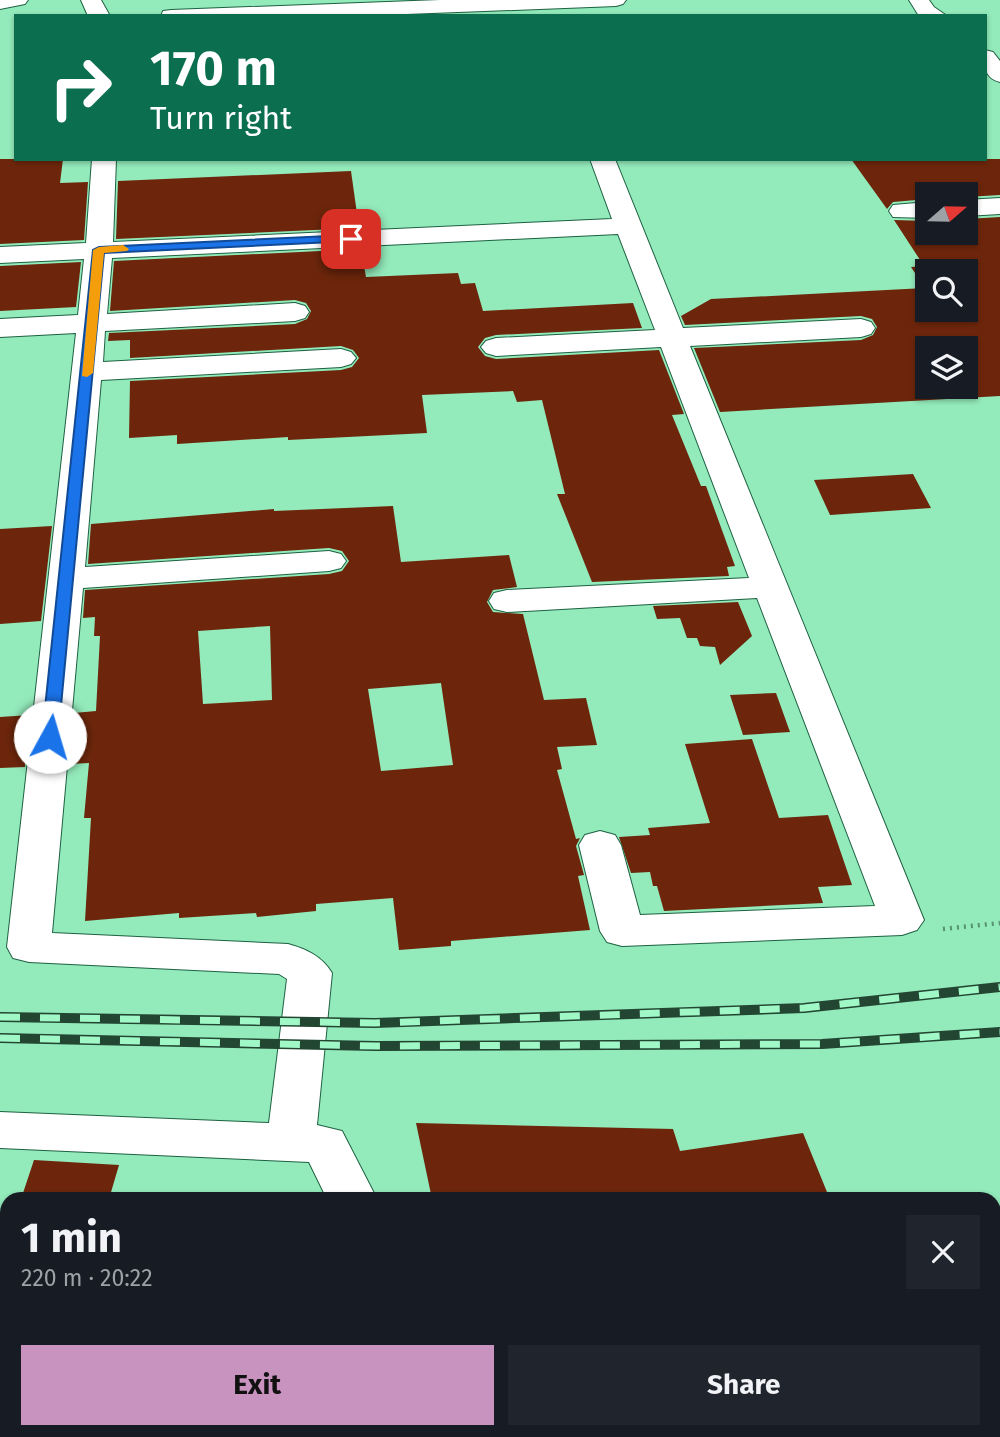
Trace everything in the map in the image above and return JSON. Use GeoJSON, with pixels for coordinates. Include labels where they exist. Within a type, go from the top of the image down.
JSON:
{"type":"FeatureCollection","features":[{"type":"Feature","properties":{"kind":"street"},"geometry":{"type":"LineString","coordinates":[[0,3],[19,0]]}},
{"type":"Feature","properties":{"kind":"street"},"geometry":{"type":"LineString","coordinates":[[277,14],[540,9],[616,0]]}},
{"type":"Feature","properties":{"kind":"street"},"geometry":{"type":"LineString","coordinates":[[919,0],[933,14]]}},
{"type":"Feature","properties":{"kind":"street"},"geometry":{"type":"LineString","coordinates":[[987,59],[1000,75]]}},
{"type":"Feature","properties":{"kind":"street"},"geometry":{"type":"LineString","coordinates":[[104,161],[99,250],[29,947],[288,959],[310,973],[291,1143]]}},
{"type":"Feature","properties":{"kind":"street"},"geometry":{"type":"LineString","coordinates":[[600,845],[622,931],[902,920],[604,161]]}},
{"type":"Feature","properties":{"kind":"street"},"geometry":{"type":"LineString","coordinates":[[978,207],[1000,206]]}},
{"type":"Feature","properties":{"kind":"street"},"geometry":{"type":"LineString","coordinates":[[0,255],[630,226]]}},
{"type":"Feature","properties":{"kind":"street"},"geometry":{"type":"LineString","coordinates":[[0,328],[295,312]]}},
{"type":"Feature","properties":{"kind":"street"},"geometry":{"type":"LineString","coordinates":[[496,347],[861,328]]}},
{"type":"Feature","properties":{"kind":"street"},"geometry":{"type":"LineString","coordinates":[[87,372],[341,358]]}},
{"type":"Feature","properties":{"kind":"street"},"geometry":{"type":"LineString","coordinates":[[66,579],[329,561]]}},
{"type":"Feature","properties":{"kind":"street"},"geometry":{"type":"LineString","coordinates":[[507,601],[771,587]]}},
{"type":"Feature","properties":{"kind":"street"},"geometry":{"type":"LineString","coordinates":[[0,1130],[325,1144],[349,1192]]}},
{"type":"Feature","properties":{"kind":"path"},"geometry":{"type":"LineString","coordinates":[[902,920],[908,933],[1000,923]]}},
{"type":"Feature","properties":{"kind":"building"},"geometry":{"type":"Polygon","coordinates":[[[0,159],[63,161],[60,183],[88,182],[84,240],[0,244],[0,159]]]}},
{"type":"Feature","properties":{"kind":"building"},"geometry":{"type":"Polygon","coordinates":[[[1000,159],[1000,195],[978,196],[978,182],[915,182],[915,200],[893,202],[887,209],[852,161],[1000,159]]]}},
{"type":"Feature","properties":{"kind":"building"},"geometry":{"type":"Polygon","coordinates":[[[351,171],[359,228],[116,239],[118,181],[351,171]]]}},
{"type":"Feature","properties":{"kind":"building"},"geometry":{"type":"Polygon","coordinates":[[[1000,217],[1000,396],[978,397],[978,336],[915,336],[915,399],[948,399],[720,412],[694,348],[861,340],[873,335],[877,327],[872,319],[861,316],[685,325],[681,316],[711,299],[915,289],[915,322],[978,322],[978,259],[919,259],[894,220],[915,221],[915,245],[978,245],[978,218],[1000,217]]]}},
{"type":"Feature","properties":{"kind":"building"},"geometry":{"type":"Polygon","coordinates":[[[361,249],[366,277],[458,273],[461,284],[475,283],[483,311],[633,303],[642,328],[496,335],[485,338],[478,347],[485,356],[496,359],[659,350],[684,414],[672,415],[701,486],[706,486],[735,566],[727,567],[729,576],[592,582],[557,494],[565,494],[542,400],[517,402],[513,391],[422,395],[427,433],[288,440],[288,437],[177,444],[177,435],[129,438],[130,381],[341,370],[352,367],[359,358],[353,350],[341,346],[130,358],[130,340],[108,341],[109,333],[295,324],[307,319],[311,311],[306,303],[295,300],[110,311],[114,261],[361,249]]]}},
{"type":"Feature","properties":{"kind":"building"},"geometry":{"type":"Polygon","coordinates":[[[81,262],[76,307],[0,311],[0,266],[81,262]]]}},
{"type":"Feature","properties":{"kind":"building"},"geometry":{"type":"Polygon","coordinates":[[[913,474],[931,508],[830,515],[814,480],[913,474]]]}},
{"type":"Feature","properties":{"kind":"building"},"geometry":{"type":"Polygon","coordinates":[[[393,506],[401,562],[509,555],[517,587],[493,590],[487,602],[493,612],[523,614],[544,700],[586,698],[597,745],[557,747],[562,769],[557,770],[576,839],[580,838],[576,846],[584,875],[578,876],[590,930],[451,941],[451,946],[399,950],[393,898],[316,904],[316,911],[257,917],[256,913],[179,918],[179,913],[85,921],[91,818],[84,818],[89,763],[70,764],[74,713],[96,711],[100,636],[94,636],[95,617],[83,618],[85,590],[329,574],[342,571],[349,561],[342,551],[329,548],[88,564],[91,524],[393,506]],[[270,626],[198,631],[203,704],[272,700],[270,626]],[[441,683],[368,689],[381,771],[453,765],[441,683]]]}},
{"type":"Feature","properties":{"kind":"building"},"geometry":{"type":"Polygon","coordinates":[[[52,526],[41,621],[0,624],[0,529],[52,526]]]}},
{"type":"Feature","properties":{"kind":"building"},"geometry":{"type":"Polygon","coordinates":[[[738,602],[752,636],[720,665],[715,647],[700,646],[697,638],[687,638],[680,618],[657,619],[653,606],[738,602]]]}},
{"type":"Feature","properties":{"kind":"building"},"geometry":{"type":"Polygon","coordinates":[[[776,693],[790,732],[743,735],[730,695],[776,693]]]}},
{"type":"Feature","properties":{"kind":"building"},"geometry":{"type":"Polygon","coordinates":[[[30,715],[25,767],[0,768],[0,717],[30,715]]]}},
{"type":"Feature","properties":{"kind":"building"},"geometry":{"type":"Polygon","coordinates":[[[752,739],[779,818],[828,815],[852,885],[818,887],[823,903],[664,911],[650,872],[631,873],[619,837],[650,835],[648,828],[710,823],[685,744],[752,739]]]}},
{"type":"Feature","properties":{"kind":"building"},"geometry":{"type":"Polygon","coordinates":[[[416,1123],[673,1129],[680,1151],[803,1133],[827,1192],[431,1192],[416,1123]]]}},
{"type":"Feature","properties":{"kind":"building"},"geometry":{"type":"Polygon","coordinates":[[[34,1160],[119,1165],[111,1192],[23,1192],[34,1160]]]}},
{"type":"Feature","properties":{"kind":"railway"},"geometry":{"type":"LineString","coordinates":[[0,1017],[375,1023],[804,1008],[1000,987]]}},
{"type":"Feature","properties":{"kind":"railway"},"geometry":{"type":"LineString","coordinates":[[0,1038],[376,1046],[822,1044],[1000,1032]]}},
{"type":"Feature","properties":{"kind":"slow traffic"},"geometry":{"type":"LineString","coordinates":[[87,373],[99,250],[123,249]]}},
{"type":"Feature","properties":{"kind":"route"},"geometry":{"type":"LineString","coordinates":[[50,737],[99,250],[351,239]]}}]}
